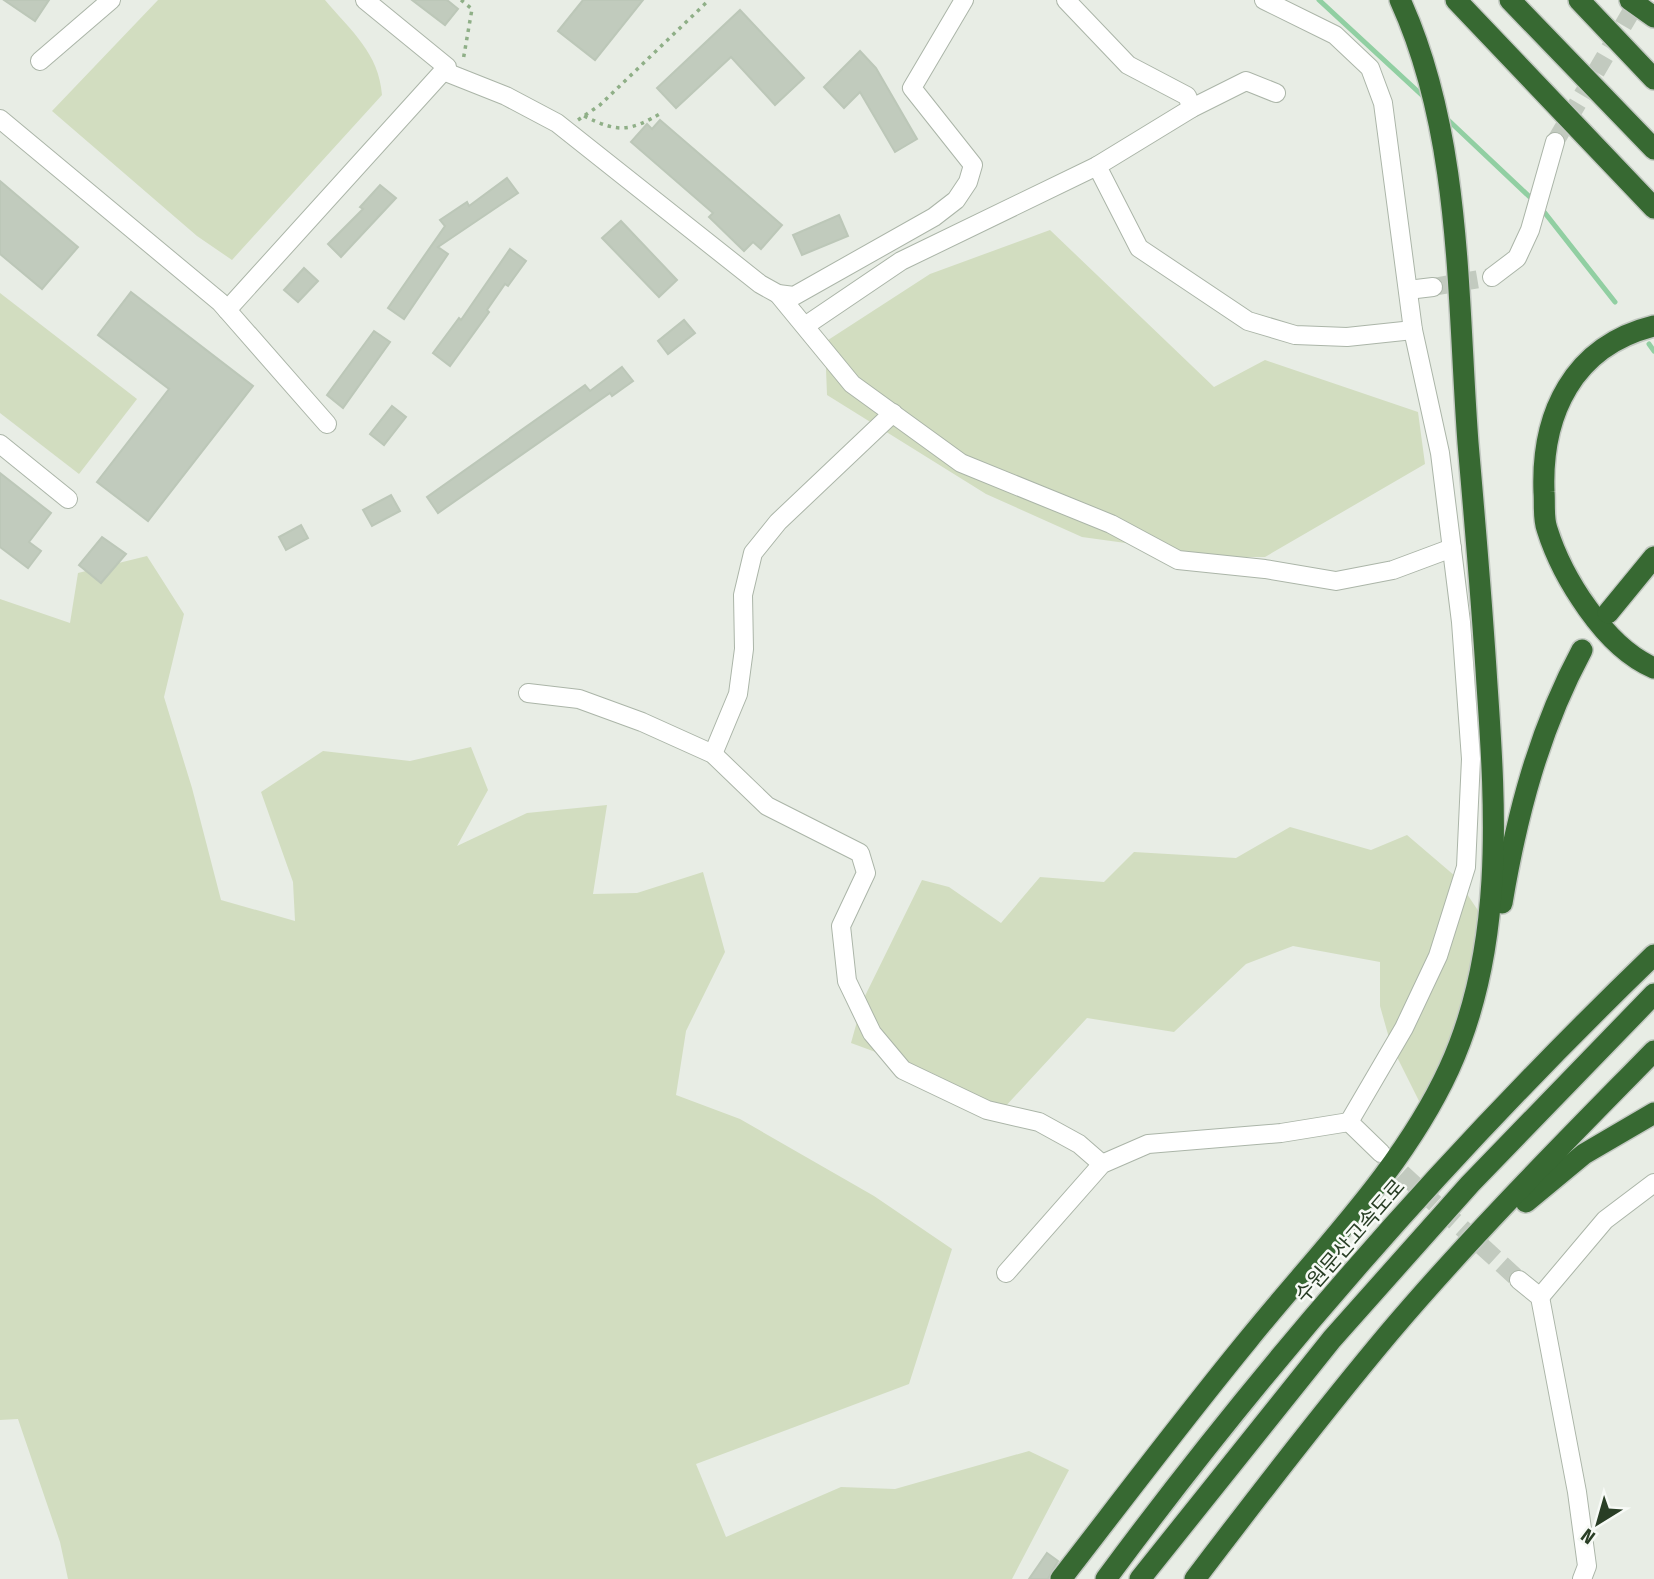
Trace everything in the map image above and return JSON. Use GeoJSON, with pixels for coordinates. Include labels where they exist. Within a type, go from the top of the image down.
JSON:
{"type":"FeatureCollection","features":[{"type":"Feature","properties":{"kind":"highway"},"geometry":{"type":"LineString","coordinates":[[1400,0],[1432,85],[1447,176],[1493,775],[1494,846],[1488,922],[1481,967],[1461,1041]]}},
{"type":"Feature","properties":{"kind":"highway"},"geometry":{"type":"LineString","coordinates":[[1456,0],[1654,208]]}},
{"type":"Feature","properties":{"kind":"highway"},"geometry":{"type":"LineString","coordinates":[[1510,0],[1654,149]]}},
{"type":"Feature","properties":{"kind":"highway"},"geometry":{"type":"LineString","coordinates":[[1579,0],[1654,79]]}},
{"type":"Feature","properties":{"kind":"highway"},"geometry":{"type":"LineString","coordinates":[[1630,0],[1654,17]]}},
{"type":"Feature","properties":{"kind":"highway"},"geometry":{"type":"LineString","coordinates":[[1654,326],[1604,349],[1569,380],[1550,424],[1544,471],[1546,526],[1568,582],[1607,632],[1635,660],[1654,668]]}},
{"type":"Feature","properties":{"kind":"highway"},"geometry":{"type":"LineString","coordinates":[[1608,613],[1654,557]]}},
{"type":"Feature","properties":{"kind":"highway"},"geometry":{"type":"LineString","coordinates":[[1061,1579],[1248,1339],[1380,1179],[1417,1127],[1461,1041],[1486,979],[1523,799],[1534,759],[1550,716],[1582,650]]}},
{"type":"Feature","properties":{"kind":"highway","name":"수원문산고속도로"},"geometry":{"type":"LineString","coordinates":[[1105,1579],[1235,1412],[1368,1257],[1543,1065],[1654,956]]}},
{"type":"Feature","properties":{"kind":"highway"},"geometry":{"type":"LineString","coordinates":[[1140,1579],[1368,1298],[1534,1116],[1654,994]]}},
{"type":"Feature","properties":{"kind":"highway"},"geometry":{"type":"LineString","coordinates":[[1195,1579],[1263,1489],[1391,1332],[1483,1229],[1654,1051]]}},
{"type":"Feature","properties":{"kind":"highway"},"geometry":{"type":"LineString","coordinates":[[1391,1332],[1560,1172],[1593,1148],[1654,1113]]}},
{"type":"Feature","properties":{"kind":"street"},"geometry":{"type":"LineString","coordinates":[[40,61],[111,0]]}},
{"type":"Feature","properties":{"kind":"street"},"geometry":{"type":"LineString","coordinates":[[227,310],[447,67],[365,0]]}},
{"type":"Feature","properties":{"kind":"street"},"geometry":{"type":"LineString","coordinates":[[778,294],[794,296],[819,284],[864,254],[934,216],[956,200],[968,182],[973,165],[912,88],[964,0]]}},
{"type":"Feature","properties":{"kind":"street"},"geometry":{"type":"LineString","coordinates":[[1066,0],[1128,65],[1187,96],[1192,108]]}},
{"type":"Feature","properties":{"kind":"street"},"geometry":{"type":"LineString","coordinates":[[1264,0],[1335,35],[1370,68],[1382,103],[1413,330],[1440,453],[1461,622],[1471,759],[1466,867],[1438,956],[1404,1028],[1349,1122]]}},
{"type":"Feature","properties":{"kind":"street"},"geometry":{"type":"LineString","coordinates":[[443,71],[506,96],[564,128],[737,267],[778,294],[852,384],[961,463],[1111,524],[1178,561],[1265,569],[1336,581],[1394,570],[1452,548]]}},
{"type":"Feature","properties":{"kind":"street"},"geometry":{"type":"LineString","coordinates":[[805,327],[901,261],[1097,166],[1192,108],[1246,80],[1276,93]]}},
{"type":"Feature","properties":{"kind":"street"},"geometry":{"type":"LineString","coordinates":[[0,119],[227,310],[327,424]]}},
{"type":"Feature","properties":{"kind":"street"},"geometry":{"type":"LineString","coordinates":[[1492,277],[1517,258],[1530,230],[1555,142]]}},
{"type":"Feature","properties":{"kind":"street"},"geometry":{"type":"LineString","coordinates":[[1097,166],[1139,248],[1248,321],[1295,335],[1348,337],[1413,330]]}},
{"type":"Feature","properties":{"kind":"street"},"geometry":{"type":"LineString","coordinates":[[1408,290],[1433,287]]}},
{"type":"Feature","properties":{"kind":"street"},"geometry":{"type":"LineString","coordinates":[[713,754],[738,694],[744,649],[743,595],[753,553],[778,522],[893,413]]}},
{"type":"Feature","properties":{"kind":"street"},"geometry":{"type":"LineString","coordinates":[[0,444],[68,499]]}},
{"type":"Feature","properties":{"kind":"street"},"geometry":{"type":"LineString","coordinates":[[528,692],[579,699],[642,722],[713,754],[767,806],[860,853],[866,873],[841,926],[847,981],[872,1033],[903,1070],[987,1110],[1039,1122],[1079,1144],[1102,1164]]}},
{"type":"Feature","properties":{"kind":"street"},"geometry":{"type":"LineString","coordinates":[[1349,1122],[1381,1153]]}},
{"type":"Feature","properties":{"kind":"street"},"geometry":{"type":"LineString","coordinates":[[1006,1273],[1102,1164],[1148,1144],[1281,1133],[1349,1122]]}},
{"type":"Feature","properties":{"kind":"street"},"geometry":{"type":"LineString","coordinates":[[1540,1297],[1605,1220],[1654,1183]]}},
{"type":"Feature","properties":{"kind":"street"},"geometry":{"type":"LineString","coordinates":[[1519,1280],[1540,1297],[1577,1492],[1587,1566],[1582,1579]]}},
{"type":"Feature","properties":{"kind":"path"},"geometry":{"type":"LineString","coordinates":[[461,0],[472,9],[463,61]]}},
{"type":"Feature","properties":{"kind":"path"},"geometry":{"type":"LineString","coordinates":[[564,128],[600,105],[709,0]]}},
{"type":"Feature","properties":{"kind":"path"},"geometry":{"type":"LineString","coordinates":[[584,116],[608,128],[620,130],[633,128],[663,112]]}},
{"type":"Feature","properties":{"kind":"green space"},"geometry":{"type":"Polygon","coordinates":[[[158,0],[325,0],[362,43],[380,80],[382,95],[232,260],[197,236],[52,111],[158,0]]]}},
{"type":"Feature","properties":{"kind":"green space"},"geometry":{"type":"Polygon","coordinates":[[[1050,230],[1214,387],[1265,360],[1418,412],[1425,464],[1265,557],[1227,557],[1082,537],[986,494],[827,395],[825,342],[930,274],[1050,230]]]}},
{"type":"Feature","properties":{"kind":"green space"},"geometry":{"type":"Polygon","coordinates":[[[0,293],[137,399],[79,474],[0,413],[0,293]]]}},
{"type":"Feature","properties":{"kind":"green space"},"geometry":{"type":"Polygon","coordinates":[[[147,556],[184,614],[164,697],[192,788],[221,900],[295,921],[293,882],[261,792],[323,751],[410,761],[471,747],[488,790],[457,846],[527,813],[607,805],[593,894],[637,893],[703,872],[725,952],[686,1031],[676,1095],[740,1119],[874,1196],[952,1249],[909,1384],[696,1464],[726,1537],[841,1487],[895,1489],[1029,1451],[1069,1470],[1012,1579],[68,1579],[60,1542],[18,1419],[0,1420],[0,599],[70,623],[78,573],[147,556]]]}},
{"type":"Feature","properties":{"kind":"green space"},"geometry":{"type":"Polygon","coordinates":[[[1290,827],[1371,850],[1407,835],[1455,876],[1481,915],[1469,984],[1426,1115],[1391,1045],[1380,1006],[1380,962],[1293,946],[1246,964],[1174,1032],[1087,1018],[1003,1109],[930,1072],[851,1043],[863,1000],[922,880],[949,887],[1001,923],[1040,877],[1104,882],[1134,852],[1236,858],[1290,827]]]}},
{"type":"Feature","properties":{"kind":"building"},"geometry":{"type":"Polygon","coordinates":[[[4,0],[49,0],[35,21],[4,0]]]}},
{"type":"Feature","properties":{"kind":"building"},"geometry":{"type":"Polygon","coordinates":[[[412,0],[447,0],[458,9],[445,25],[412,0]]]}},
{"type":"Feature","properties":{"kind":"building"},"geometry":{"type":"Polygon","coordinates":[[[583,0],[643,0],[595,60],[558,31],[583,0]]]}},
{"type":"Feature","properties":{"kind":"building"},"geometry":{"type":"Polygon","coordinates":[[[740,10],[804,78],[775,105],[731,57],[676,108],[657,88],[740,10]]]}},
{"type":"Feature","properties":{"kind":"building"},"geometry":{"type":"Polygon","coordinates":[[[860,51],[876,68],[917,139],[895,152],[860,92],[844,108],[824,87],[860,51]]]}},
{"type":"Feature","properties":{"kind":"building"},"geometry":{"type":"Polygon","coordinates":[[[660,120],[782,225],[761,249],[753,242],[744,251],[709,217],[713,213],[631,142],[647,124],[652,129],[660,120]]]}},
{"type":"Feature","properties":{"kind":"building"},"geometry":{"type":"Polygon","coordinates":[[[507,178],[518,193],[438,247],[448,254],[404,319],[388,308],[445,226],[440,220],[467,202],[469,206],[507,178]]]}},
{"type":"Feature","properties":{"kind":"building"},"geometry":{"type":"Polygon","coordinates":[[[0,181],[78,247],[42,289],[0,254],[0,181]]]}},
{"type":"Feature","properties":{"kind":"building"},"geometry":{"type":"Polygon","coordinates":[[[380,185],[396,198],[341,257],[328,244],[363,209],[360,207],[380,185]]]}},
{"type":"Feature","properties":{"kind":"building"},"geometry":{"type":"Polygon","coordinates":[[[839,215],[848,236],[802,255],[793,235],[839,215]]]}},
{"type":"Feature","properties":{"kind":"building"},"geometry":{"type":"Polygon","coordinates":[[[621,221],[677,280],[659,297],[602,238],[621,221]]]}},
{"type":"Feature","properties":{"kind":"building"},"geometry":{"type":"Polygon","coordinates":[[[510,249],[526,261],[508,286],[505,284],[487,310],[489,312],[450,366],[433,353],[459,318],[461,320],[510,249]]]}},
{"type":"Feature","properties":{"kind":"building"},"geometry":{"type":"Polygon","coordinates":[[[304,268],[318,281],[298,302],[284,290],[304,268]]]}},
{"type":"Feature","properties":{"kind":"building"},"geometry":{"type":"Polygon","coordinates":[[[131,292],[253,386],[148,521],[97,482],[169,389],[98,335],[131,292]]]}},
{"type":"Feature","properties":{"kind":"building"},"geometry":{"type":"Polygon","coordinates":[[[684,320],[695,333],[668,354],[658,341],[684,320]]]}},
{"type":"Feature","properties":{"kind":"building"},"geometry":{"type":"Polygon","coordinates":[[[374,331],[390,342],[343,408],[327,395],[374,331]]]}},
{"type":"Feature","properties":{"kind":"building"},"geometry":{"type":"Polygon","coordinates":[[[622,367],[633,381],[612,396],[610,393],[438,513],[427,497],[585,385],[590,391],[622,367]]]}},
{"type":"Feature","properties":{"kind":"building"},"geometry":{"type":"Polygon","coordinates":[[[392,406],[406,417],[384,445],[370,434],[392,406]]]}},
{"type":"Feature","properties":{"kind":"building"},"geometry":{"type":"Polygon","coordinates":[[[0,473],[51,513],[29,542],[41,551],[28,568],[0,547],[0,473]]]}},
{"type":"Feature","properties":{"kind":"building"},"geometry":{"type":"Polygon","coordinates":[[[391,495],[400,511],[372,526],[363,510],[391,495]]]}},
{"type":"Feature","properties":{"kind":"building"},"geometry":{"type":"Polygon","coordinates":[[[301,525],[308,538],[286,550],[279,537],[301,525]]]}},
{"type":"Feature","properties":{"kind":"building"},"geometry":{"type":"Polygon","coordinates":[[[102,537],[126,554],[101,583],[79,565],[102,537]]]}},
{"type":"Feature","properties":{"kind":"building"},"geometry":{"type":"Polygon","coordinates":[[[1047,1553],[1058,1561],[1048,1579],[1029,1579],[1047,1553]]]}},
{"type":"Feature","properties":{"kind":"waterway"},"geometry":{"type":"LineString","coordinates":[[1319,0],[1425,98]]}},
{"type":"Feature","properties":{"kind":"waterway"},"geometry":{"type":"LineString","coordinates":[[1445,117],[1534,201]]}},
{"type":"Feature","properties":{"kind":"waterway"},"geometry":{"type":"LineString","coordinates":[[1541,208],[1615,302]]}},
{"type":"Feature","properties":{"kind":"waterway"},"geometry":{"type":"LineString","coordinates":[[1649,344],[1654,351]]}},
{"type":"Feature","properties":{"kind":"tunnel"},"geometry":{"type":"LineString","coordinates":[[1555,142],[1638,0]]}},
{"type":"Feature","properties":{"kind":"tunnel"},"geometry":{"type":"LineString","coordinates":[[1433,287],[1492,277]]}},
{"type":"Feature","properties":{"kind":"tunnel"},"geometry":{"type":"LineString","coordinates":[[1382,1155],[1519,1280]]}}]}
